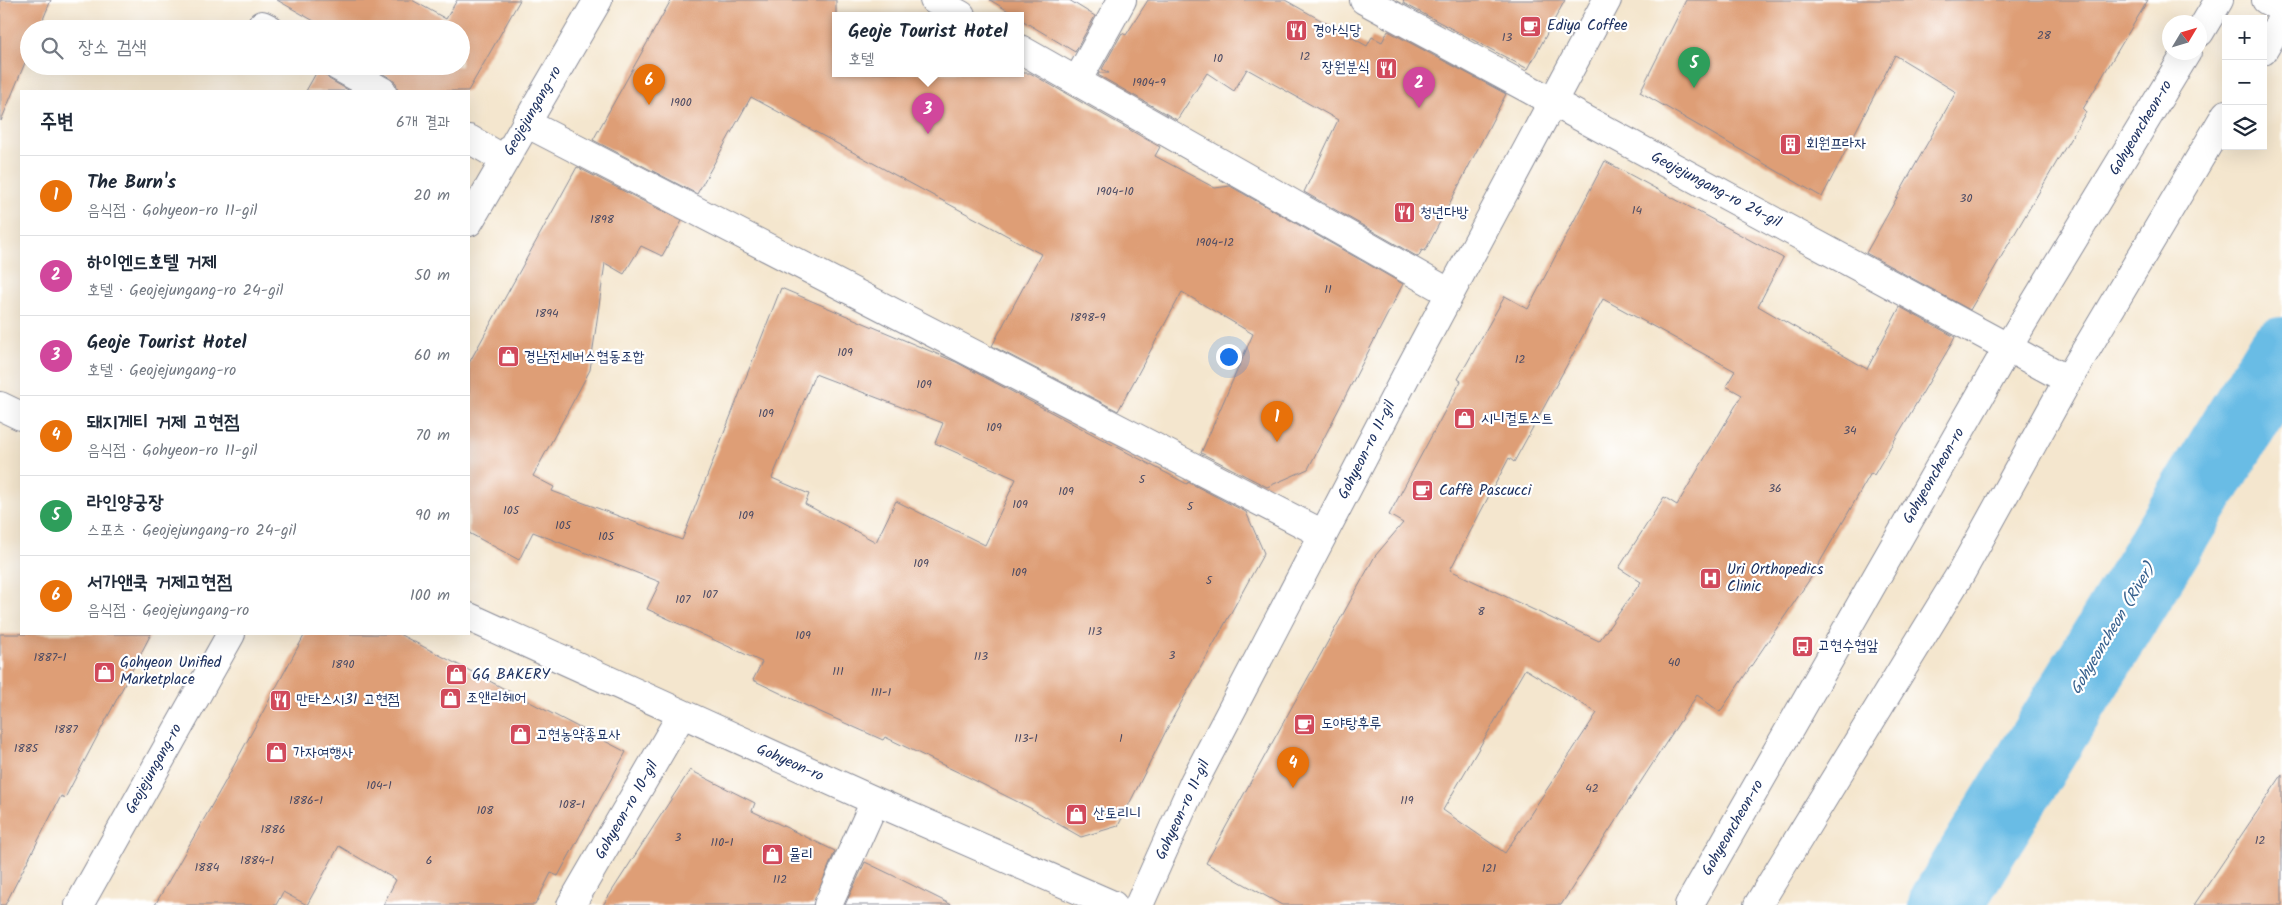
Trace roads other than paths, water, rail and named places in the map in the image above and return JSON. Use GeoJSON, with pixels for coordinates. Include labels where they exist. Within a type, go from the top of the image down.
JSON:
{"type":"FeatureCollection","features":[{"type":"Feature","properties":{"kind":"street","name":"Geojejungang-ro"},"geometry":{"type":"LineString","coordinates":[[470,220],[598,0]]}},
{"type":"Feature","properties":{"kind":"street"},"geometry":{"type":"LineString","coordinates":[[934,0],[956,12]]}},
{"type":"Feature","properties":{"kind":"street"},"geometry":{"type":"LineString","coordinates":[[1077,81],[1122,0]]}},
{"type":"Feature","properties":{"kind":"street","name":"Geojejungang-ro 24-gil"},"geometry":{"type":"LineString","coordinates":[[1364,0],[2068,380]]}},
{"type":"Feature","properties":{"kind":"street","name":"Gohyeon-ro 11-gil"},"geometry":{"type":"LineString","coordinates":[[1139,905],[1194,782],[1450,293],[1607,0]]}},
{"type":"Feature","properties":{"kind":"street"},"geometry":{"type":"LineString","coordinates":[[2207,20],[2219,0]]}},
{"type":"Feature","properties":{"kind":"street"},"geometry":{"type":"LineString","coordinates":[[2266,0],[2282,9]]}},
{"type":"Feature","properties":{"kind":"street"},"geometry":{"type":"LineString","coordinates":[[2267,44],[2282,19]]}},
{"type":"Feature","properties":{"kind":"street"},"geometry":{"type":"LineString","coordinates":[[1024,51],[1450,293]]}},
{"type":"Feature","properties":{"kind":"street","name":"Gohyeoncheon-ro"},"geometry":{"type":"LineString","coordinates":[[1689,905],[2008,347],[2182,60]]}},
{"type":"Feature","properties":{"kind":"street"},"geometry":{"type":"LineString","coordinates":[[353,75],[380,90]]}},
{"type":"Feature","properties":{"kind":"street"},"geometry":{"type":"LineString","coordinates":[[1758,905],[1961,572],[2068,380],[2222,121]]}},
{"type":"Feature","properties":{"kind":"street"},"geometry":{"type":"LineString","coordinates":[[526,123],[1323,534]]}},
{"type":"Feature","properties":{"kind":"street"},"geometry":{"type":"LineString","coordinates":[[470,140],[504,159]]}},
{"type":"Feature","properties":{"kind":"street"},"geometry":{"type":"LineString","coordinates":[[0,406],[20,416]]}},
{"type":"Feature","properties":{"kind":"street","name":"Gohyeon-ro"},"geometry":{"type":"LineString","coordinates":[[470,617],[875,801],[1113,905]]}},
{"type":"Feature","properties":{"kind":"street","name":"Geojejungang-ro"},"geometry":{"type":"LineString","coordinates":[[78,905],[230,635]]}},
{"type":"Feature","properties":{"kind":"street","name":"Gohyeon-ro 10-gil"},"geometry":{"type":"LineString","coordinates":[[571,905],[682,714]]}},
{"type":"Feature","properties":{"kind":"street"},"geometry":{"type":"LineString","coordinates":[[828,905],[875,801]]}},
{"type":"Feature","properties":{"kind":"waterway","name":"Gohyeoncheon (River)"},"geometry":{"type":"LineString","coordinates":[[1945,905],[2282,354]]}},
{"type":"Feature","properties":{"kind":"place","name":"Ediya Coffee"},"geometry":{"type":"Point","coordinates":[1531,26]}},
{"type":"Feature","properties":{"kind":"place","name":"경아식당"},"geometry":{"type":"Point","coordinates":[1297,31]}},
{"type":"Feature","properties":{"kind":"place","name":"장원분식"},"geometry":{"type":"Point","coordinates":[1386,68]}},
{"type":"Feature","properties":{"kind":"place","name":"라인양궁장"},"geometry":{"type":"Point","coordinates":[1694,88]}},
{"type":"Feature","properties":{"kind":"place","name":"서가앤쿡 거제고현점"},"geometry":{"type":"Point","coordinates":[649,105]}},
{"type":"Feature","properties":{"kind":"place","name":"하이엔드호텔 거제"},"geometry":{"type":"Point","coordinates":[1419,108]}},
{"type":"Feature","properties":{"kind":"place","name":"Geoje Tourist Hotel"},"geometry":{"type":"Point","coordinates":[928,134]}},
{"type":"Feature","properties":{"kind":"place","name":"회원프라자"},"geometry":{"type":"Point","coordinates":[1790,144]}},
{"type":"Feature","properties":{"kind":"place","name":"청년다방"},"geometry":{"type":"Point","coordinates":[1404,213]}},
{"type":"Feature","properties":{"kind":"place","name":"경남전세버스협동조합"},"geometry":{"type":"Point","coordinates":[508,357]}},
{"type":"Feature","properties":{"kind":"place","name":"시니컬토스트"},"geometry":{"type":"Point","coordinates":[1465,419]}},
{"type":"Feature","properties":{"kind":"place","name":"The Burn's"},"geometry":{"type":"Point","coordinates":[1277,442]}},
{"type":"Feature","properties":{"kind":"place","name":"Caffè Pascucci"},"geometry":{"type":"Point","coordinates":[1423,491]}},
{"type":"Feature","properties":{"kind":"place","name":"Uri Orthopedics Clinic"},"geometry":{"type":"Point","coordinates":[1711,579]}},
{"type":"Feature","properties":{"kind":"place","name":"고현수협앞"},"geometry":{"type":"Point","coordinates":[1802,646]}},
{"type":"Feature","properties":{"kind":"place","name":"Gohyeon Unified Marketplace"},"geometry":{"type":"Point","coordinates":[104,672]}},
{"type":"Feature","properties":{"kind":"place","name":"GG BAKERY"},"geometry":{"type":"Point","coordinates":[456,675]}},
{"type":"Feature","properties":{"kind":"place","name":"조앤리헤어"},"geometry":{"type":"Point","coordinates":[450,698]}},
{"type":"Feature","properties":{"kind":"place","name":"만타스시31 고현점"},"geometry":{"type":"Point","coordinates":[280,700]}},
{"type":"Feature","properties":{"kind":"place","name":"도야탕후루"},"geometry":{"type":"Point","coordinates":[1305,724]}},
{"type":"Feature","properties":{"kind":"place","name":"고현농약종묘사"},"geometry":{"type":"Point","coordinates":[520,735]}},
{"type":"Feature","properties":{"kind":"place","name":"가자여행사"},"geometry":{"type":"Point","coordinates":[277,753]}},
{"type":"Feature","properties":{"kind":"place","name":"돼지게티 거제 고현점"},"geometry":{"type":"Point","coordinates":[1293,788]}},
{"type":"Feature","properties":{"kind":"place","name":"산토리니"},"geometry":{"type":"Point","coordinates":[1077,814]}},
{"type":"Feature","properties":{"kind":"place","name":"뮬리"},"geometry":{"type":"Point","coordinates":[773,855]}}]}
